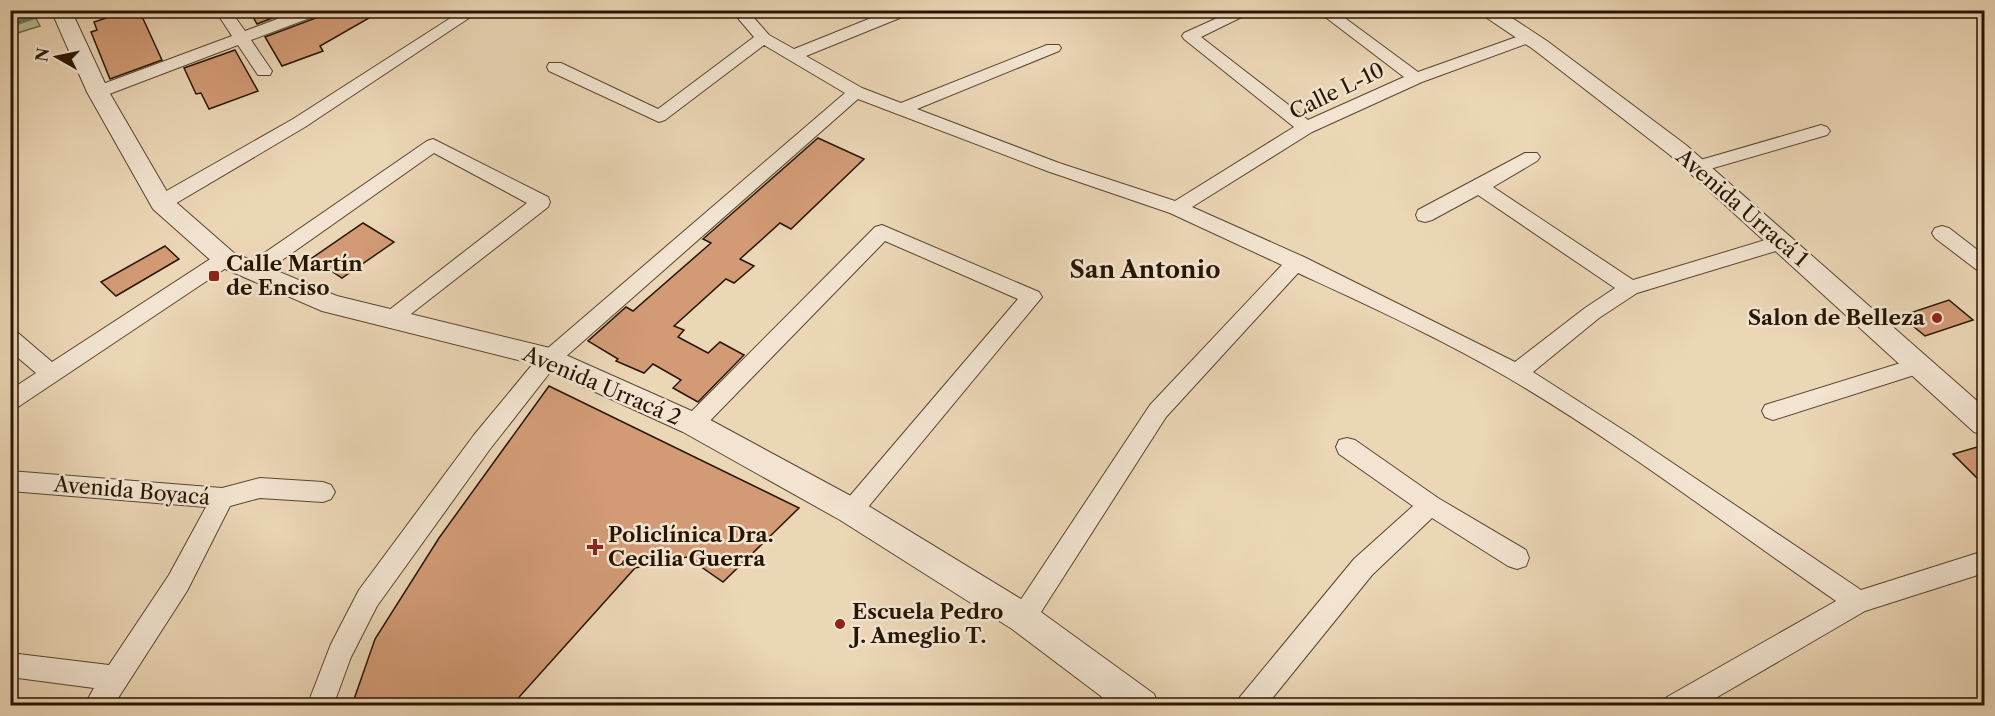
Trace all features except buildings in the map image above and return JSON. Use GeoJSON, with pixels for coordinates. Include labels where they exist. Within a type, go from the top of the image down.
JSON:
{"type":"FeatureCollection","features":[{"type":"Feature","properties":{"kind":"street","name":"Avenida Urracá 2"},"geometry":{"type":"LineString","coordinates":[[61,10],[98,92],[161,203],[221,256],[251,272],[331,304],[540,356],[693,424],[851,511],[1023,618],[1143,705]]}},
{"type":"Feature","properties":{"kind":"street"},"geometry":{"type":"LineString","coordinates":[[222,10],[264,70]]}},
{"type":"Feature","properties":{"kind":"street"},"geometry":{"type":"LineString","coordinates":[[98,92],[317,10]]}},
{"type":"Feature","properties":{"kind":"street"},"geometry":{"type":"LineString","coordinates":[[161,203],[299,123],[474,10]]}},
{"type":"Feature","properties":{"kind":"street"},"geometry":{"type":"LineString","coordinates":[[738,10],[763,38],[856,92],[1053,166],[1177,208],[1398,311],[1517,373],[1623,441],[1858,602]]}},
{"type":"Feature","properties":{"kind":"street"},"geometry":{"type":"LineString","coordinates":[[792,56],[906,10]]}},
{"type":"Feature","properties":{"kind":"street"},"geometry":{"type":"LineString","coordinates":[[1249,10],[1190,36],[1306,128]]}},
{"type":"Feature","properties":{"kind":"street"},"geometry":{"type":"LineString","coordinates":[[1323,10],[1416,78]]}},
{"type":"Feature","properties":{"kind":"street","name":"Avenida Urracá 1"},"geometry":{"type":"LineString","coordinates":[[1485,10],[1528,38],[1678,150],[1984,423]]}},
{"type":"Feature","properties":{"kind":"street"},"geometry":{"type":"LineString","coordinates":[[555,67],[659,116],[763,38]]}},
{"type":"Feature","properties":{"kind":"street","name":"Calle L-10"},"geometry":{"type":"LineString","coordinates":[[1177,208],[1306,128],[1416,78],[1528,38]]}},
{"type":"Feature","properties":{"kind":"street"},"geometry":{"type":"LineString","coordinates":[[902,109],[1053,48]]}},
{"type":"Feature","properties":{"kind":"street"},"geometry":{"type":"LineString","coordinates":[[320,705],[340,653],[368,598],[482,442],[548,360],[856,92]]}},
{"type":"Feature","properties":{"kind":"street"},"geometry":{"type":"LineString","coordinates":[[1696,167],[1821,131]]}},
{"type":"Feature","properties":{"kind":"street"},"geometry":{"type":"LineString","coordinates":[[251,272],[433,145],[541,202],[391,319]]}},
{"type":"Feature","properties":{"kind":"street"},"geometry":{"type":"LineString","coordinates":[[1425,215],[1479,188],[1531,157]]}},
{"type":"Feature","properties":{"kind":"street"},"geometry":{"type":"LineString","coordinates":[[1479,188],[1630,288]]}},
{"type":"Feature","properties":{"kind":"street"},"geometry":{"type":"LineString","coordinates":[[693,424],[882,232],[1032,297],[851,511]]}},
{"type":"Feature","properties":{"kind":"street"},"geometry":{"type":"LineString","coordinates":[[1942,233],[1984,265]]}},
{"type":"Feature","properties":{"kind":"street"},"geometry":{"type":"LineString","coordinates":[[1517,373],[1592,313],[1630,288],[1782,242]]}},
{"type":"Feature","properties":{"kind":"street"},"geometry":{"type":"LineString","coordinates":[[10,401],[46,371],[221,256]]}},
{"type":"Feature","properties":{"kind":"street"},"geometry":{"type":"LineString","coordinates":[[1023,618],[1158,411],[1297,262]]}},
{"type":"Feature","properties":{"kind":"street"},"geometry":{"type":"LineString","coordinates":[[10,338],[46,371]]}},
{"type":"Feature","properties":{"kind":"street"},"geometry":{"type":"LineString","coordinates":[[1773,411],[1920,365]]}},
{"type":"Feature","properties":{"kind":"street"},"geometry":{"type":"LineString","coordinates":[[10,388],[46,371]]}},
{"type":"Feature","properties":{"kind":"street"},"geometry":{"type":"LineString","coordinates":[[1347,447],[1431,505],[1517,558]]}},
{"type":"Feature","properties":{"kind":"street","name":"Avenida Boyacá"},"geometry":{"type":"LineString","coordinates":[[10,481],[222,498],[260,488],[323,492]]}},
{"type":"Feature","properties":{"kind":"street"},"geometry":{"type":"LineString","coordinates":[[97,705],[178,583],[222,498]]}},
{"type":"Feature","properties":{"kind":"street"},"geometry":{"type":"LineString","coordinates":[[1249,705],[1364,567],[1431,505]]}},
{"type":"Feature","properties":{"kind":"street"},"geometry":{"type":"LineString","coordinates":[[1676,705],[1858,602],[1984,562]]}},
{"type":"Feature","properties":{"kind":"street"},"geometry":{"type":"LineString","coordinates":[[10,665],[116,678]]}},
{"type":"Feature","properties":{"kind":"green space"},"geometry":{"type":"Polygon","coordinates":[[[32,11],[40,26],[11,35],[11,12],[32,11]]]}},
{"type":"Feature","properties":{"kind":"waterway"},"geometry":{"type":"LineString","coordinates":[[10,25],[34,17]]}},
{"type":"Feature","properties":{"kind":"place","name":"Calle Martín de Enciso"},"geometry":{"type":"Point","coordinates":[214,276]}},
{"type":"Feature","properties":{"kind":"place","name":"Salon de Belleza"},"geometry":{"type":"Point","coordinates":[1937,318]}},
{"type":"Feature","properties":{"kind":"place","name":"Policlínica Dra. Cecilia Guerra"},"geometry":{"type":"Point","coordinates":[595,547]}},
{"type":"Feature","properties":{"kind":"place","name":"Escuela Pedro J. Ameglio T."},"geometry":{"type":"Point","coordinates":[840,624]}},
{"type":"Feature","properties":{"kind":"district","name":"San Antonio"},"geometry":{"type":"Point","coordinates":[1145,270]}}]}
